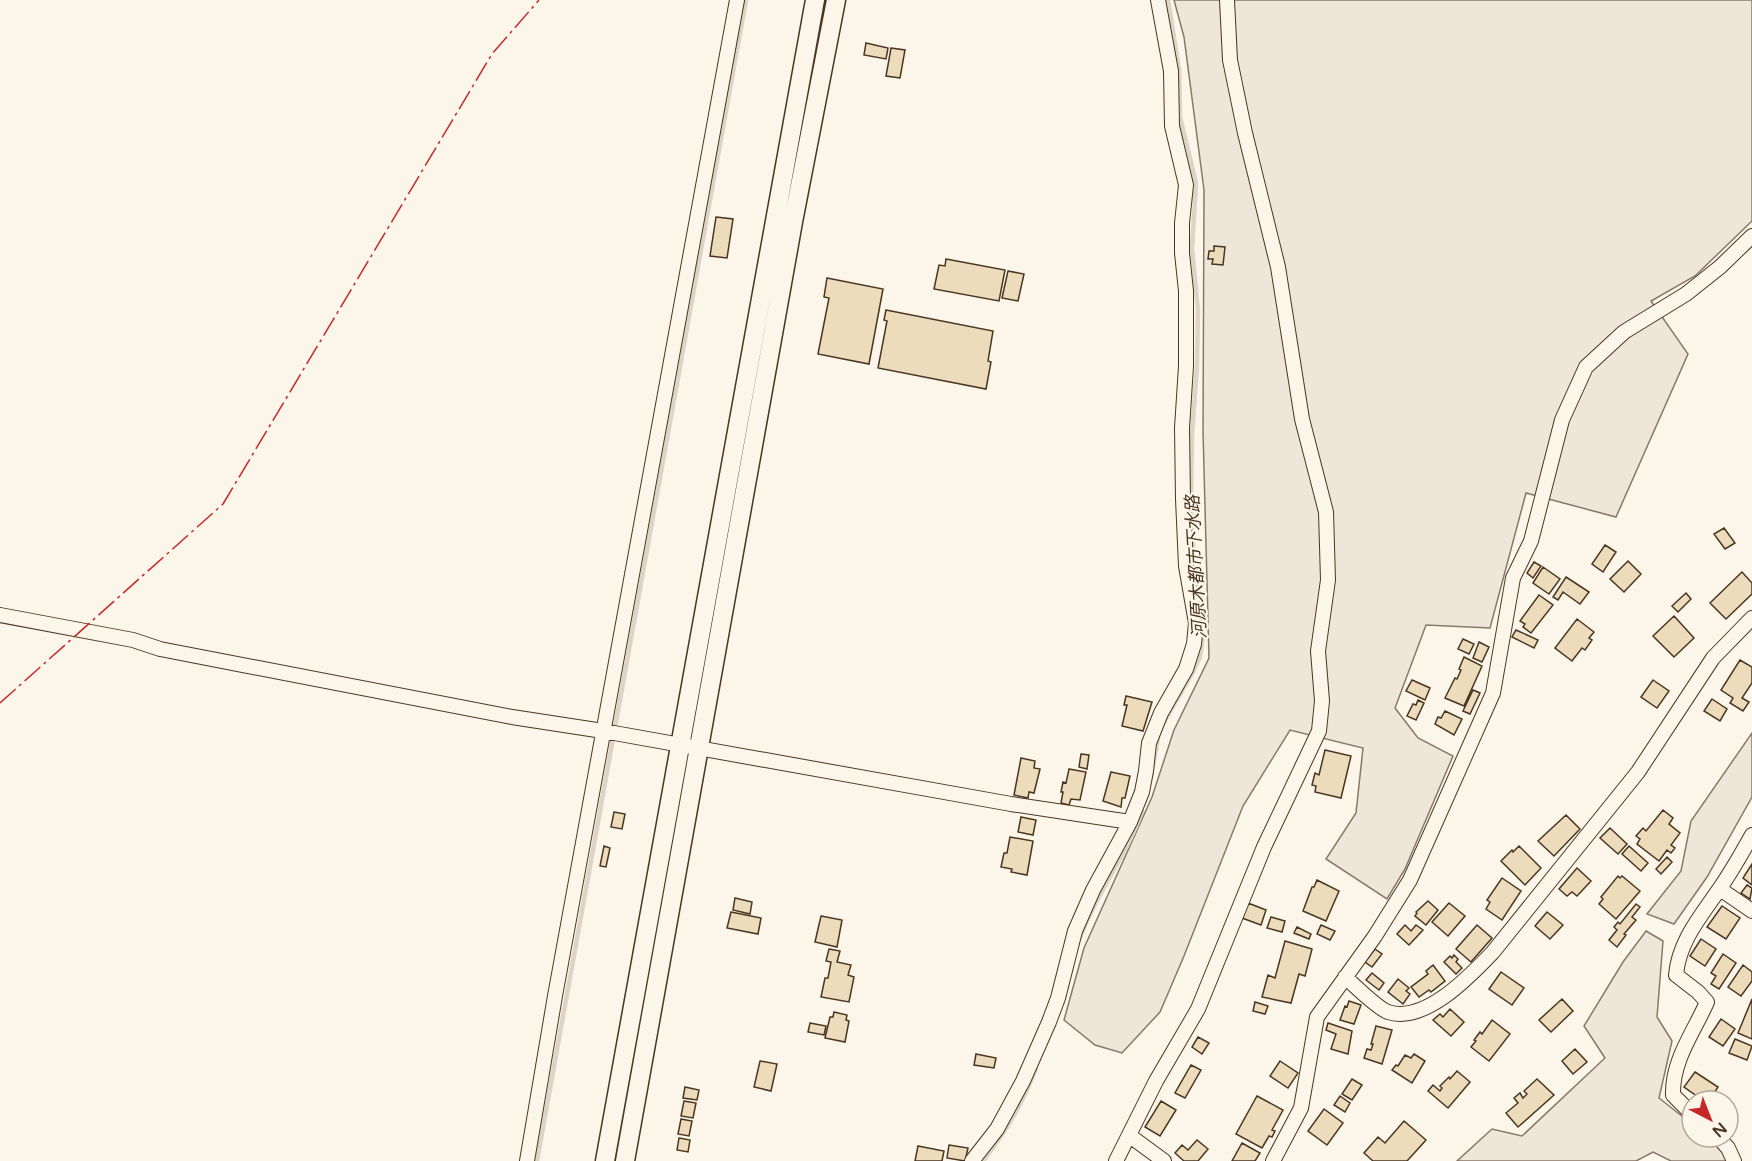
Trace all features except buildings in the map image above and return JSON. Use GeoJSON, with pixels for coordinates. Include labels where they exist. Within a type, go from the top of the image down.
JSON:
{"type":"FeatureCollection","features":[{"type":"Feature","properties":{"kind":"street"},"geometry":{"type":"LineString","coordinates":[[527,1161],[555,996],[737,0]]}},
{"type":"Feature","properties":{"kind":"street"},"geometry":{"type":"LineString","coordinates":[[625,1161],[689,747],[815,0]]}},
{"type":"Feature","properties":{"kind":"street"},"geometry":{"type":"LineString","coordinates":[[605,1161],[836,0]]}},
{"type":"Feature","properties":{"kind":"street"},"geometry":{"type":"LineString","coordinates":[[972,1161],[997,1129],[1023,1081],[1058,998],[1075,931],[1093,890],[1130,822],[1142,792],[1149,743],[1161,713],[1186,669],[1194,644],[1197,623],[1186,566],[1183,499],[1182,428],[1186,366],[1186,291],[1182,233],[1186,185],[1172,126],[1171,71],[1158,0]]}},
{"type":"Feature","properties":{"kind":"street"},"geometry":{"type":"LineString","coordinates":[[1116,1161],[1156,1081],[1198,1009],[1263,847],[1319,731],[1322,701],[1318,651],[1328,580],[1326,512],[1302,419],[1278,267],[1245,134],[1230,60],[1227,0]]}},
{"type":"Feature","properties":{"kind":"street"},"geometry":{"type":"LineString","coordinates":[[1273,1161],[1301,1108],[1317,1017],[1376,936],[1410,880],[1493,693],[1513,578],[1531,541],[1562,420],[1586,367],[1624,332],[1686,294],[1720,267],[1752,236]]}},
{"type":"Feature","properties":{"kind":"street"},"geometry":{"type":"LineString","coordinates":[[0,615],[133,640],[160,649],[512,717],[603,731],[1011,804],[1130,822]]}},
{"type":"Feature","properties":{"kind":"street"},"geometry":{"type":"LineString","coordinates":[[1345,977],[1387,1012],[1408,1015],[1435,1002],[1467,980],[1500,943],[1638,772],[1713,658],[1752,618]]}},
{"type":"Feature","properties":{"kind":"street"},"geometry":{"type":"LineString","coordinates":[[1680,1102],[1673,1095],[1673,1083],[1685,1043],[1707,1002],[1676,975],[1677,959],[1691,928],[1719,889],[1752,835]]}},
{"type":"Feature","properties":{"kind":"street"},"geometry":{"type":"LineString","coordinates":[[1719,889],[1752,911]]}},
{"type":"Feature","properties":{"kind":"street"},"geometry":{"type":"LineString","coordinates":[[1130,1136],[1164,1161]]}},
{"type":"Feature","properties":{"kind":"shaded area"},"geometry":{"type":"Polygon","coordinates":[[[1174,0],[1752,0],[1752,221],[1695,276],[1651,301],[1688,354],[1616,517],[1526,493],[1490,628],[1426,625],[1395,708],[1418,738],[1453,756],[1405,869],[1387,899],[1326,859],[1356,813],[1363,748],[1290,730],[1243,806],[1160,1012],[1122,1053],[1095,1045],[1064,1020],[1084,948],[1152,797],[1174,730],[1209,658],[1203,431],[1204,190],[1184,37],[1174,0]]]}},
{"type":"Feature","properties":{"kind":"shaded area"},"geometry":{"type":"Polygon","coordinates":[[[1752,733],[1752,797],[1707,877],[1674,924],[1647,914],[1681,871],[1691,821],[1752,733]]]}},
{"type":"Feature","properties":{"kind":"shaded area"},"geometry":{"type":"Polygon","coordinates":[[[1646,931],[1663,941],[1657,1017],[1672,1041],[1659,1098],[1680,1115],[1680,1149],[1721,1149],[1729,1161],[1671,1161],[1653,1152],[1636,1161],[1457,1161],[1492,1129],[1522,1136],[1605,1058],[1584,1026],[1623,962],[1646,931]]]}},
{"type":"Feature","properties":{"kind":"waterway"},"geometry":{"type":"LineString","coordinates":[[537,1161],[746,0]]}},
{"type":"Feature","properties":{"kind":"waterway","name":"河原木都市下水路"},"geometry":{"type":"LineString","coordinates":[[1163,724],[1200,657],[1203,637],[1203,616],[1194,562],[1191,503],[1198,310],[1192,248],[1196,183],[1180,117],[1179,69],[1168,0]]}},
{"type":"Feature","properties":{"kind":"waterway","name":"河原木都市下水路"},"geometry":{"type":"LineString","coordinates":[[1151,777],[1158,738]]}},
{"type":"Feature","properties":{"kind":"waterway","name":"河原木都市下水路"},"geometry":{"type":"LineString","coordinates":[[1080,938],[1094,905],[1128,843],[1142,811]]}},
{"type":"Feature","properties":{"kind":"waterway","name":"河原木都市下水路"},"geometry":{"type":"LineString","coordinates":[[983,1161],[1013,1116],[1036,1068]]}},
{"type":"Feature","properties":{"kind":"power"},"geometry":{"type":"LineString","coordinates":[[0,703],[223,504],[492,54],[539,0]]}}]}
